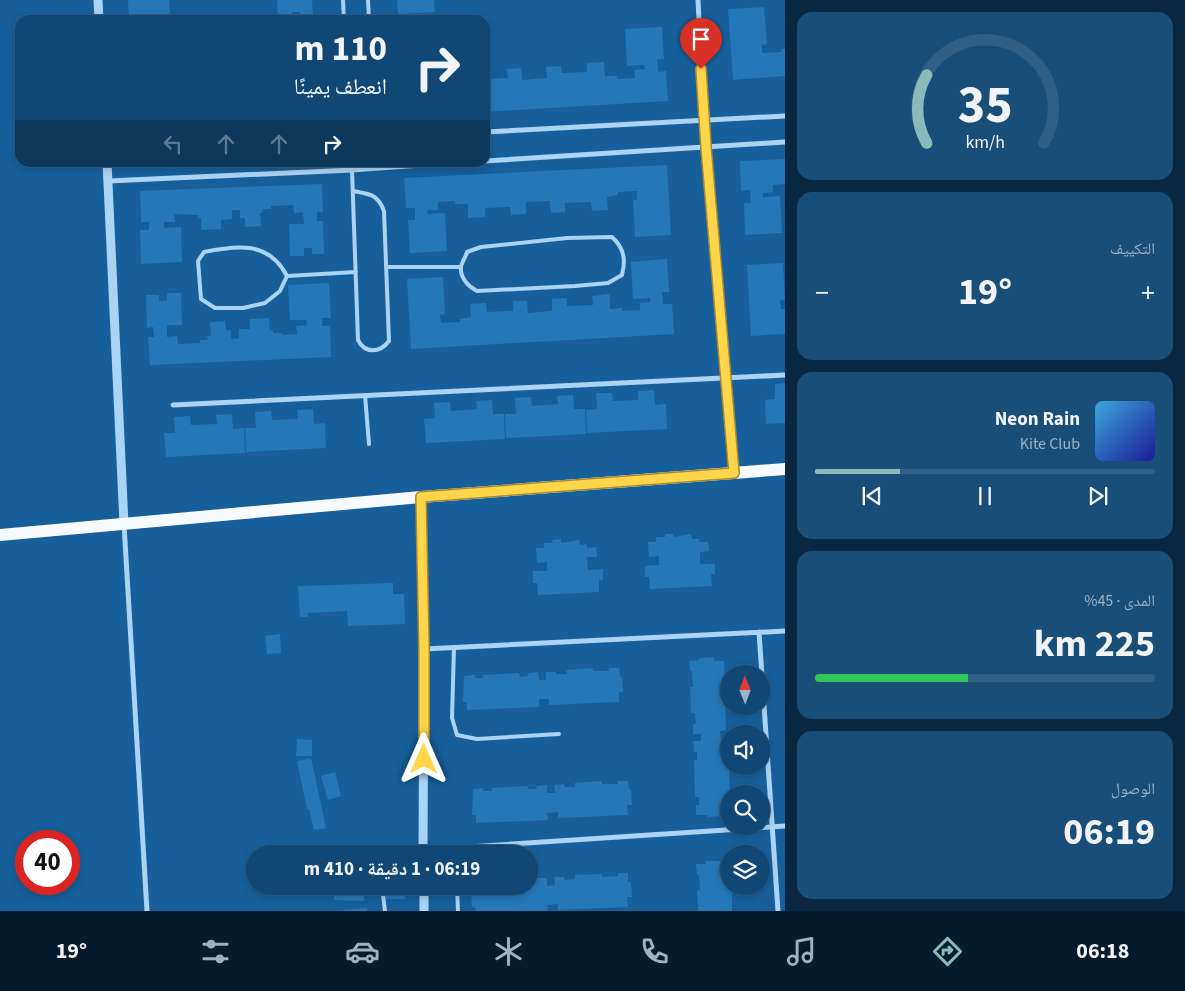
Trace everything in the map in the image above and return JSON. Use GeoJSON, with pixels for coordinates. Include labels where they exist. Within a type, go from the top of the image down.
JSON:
{"type":"FeatureCollection","features":[{"type":"Feature","properties":{"kind":"main road"},"geometry":{"type":"LineString","coordinates":[[0,535],[421,497],[785,469]]}},
{"type":"Feature","properties":{"kind":"street"},"geometry":{"type":"LineString","coordinates":[[98,0],[99,15]]}},
{"type":"Feature","properties":{"kind":"street"},"geometry":{"type":"LineString","coordinates":[[698,0],[706,147],[734,473]]}},
{"type":"Feature","properties":{"kind":"street"},"geometry":{"type":"LineString","coordinates":[[490,132],[785,116]]}},
{"type":"Feature","properties":{"kind":"street"},"geometry":{"type":"LineString","coordinates":[[490,161],[785,142]]}},
{"type":"Feature","properties":{"kind":"street"},"geometry":{"type":"LineString","coordinates":[[107,167],[124,524],[147,911]]}},
{"type":"Feature","properties":{"kind":"street"},"geometry":{"type":"LineString","coordinates":[[108,181],[394,167]]}},
{"type":"Feature","properties":{"kind":"street"},"geometry":{"type":"LineString","coordinates":[[172,405],[785,375]]}},
{"type":"Feature","properties":{"kind":"street"},"geometry":{"type":"LineString","coordinates":[[421,497],[424,648],[423,845]]}},
{"type":"Feature","properties":{"kind":"street"},"geometry":{"type":"LineString","coordinates":[[424,648],[785,631]]}},
{"type":"Feature","properties":{"kind":"street"},"geometry":{"type":"LineString","coordinates":[[759,632],[778,911]]}},
{"type":"Feature","properties":{"kind":"street"},"geometry":{"type":"LineString","coordinates":[[534,845],[785,826]]}},
{"type":"Feature","properties":{"kind":"street"},"geometry":{"type":"LineString","coordinates":[[424,895],[424,911]]}},
{"type":"Feature","properties":{"kind":"lane"},"geometry":{"type":"LineString","coordinates":[[343,0],[344,15]]}},
{"type":"Feature","properties":{"kind":"lane"},"geometry":{"type":"LineString","coordinates":[[368,0],[369,15]]}},
{"type":"Feature","properties":{"kind":"lane"},"geometry":{"type":"LineString","coordinates":[[352,170],[358,340],[368,350],[376,351],[384,347],[389,341],[384,211],[381,202],[376,197],[353,191]]}},
{"type":"Feature","properties":{"kind":"lane"},"geometry":{"type":"LineString","coordinates":[[612,237],[620,244],[625,262],[622,275],[608,283],[476,291],[469,287],[460,267],[468,252],[481,247],[568,238],[612,237]]}},
{"type":"Feature","properties":{"kind":"lane"},"geometry":{"type":"LineString","coordinates":[[234,246],[269,253],[281,264],[286,276],[280,292],[265,304],[243,308],[215,308],[202,299],[198,261],[204,252],[234,246]]}},
{"type":"Feature","properties":{"kind":"lane"},"geometry":{"type":"LineString","coordinates":[[386,267],[460,267]]}},
{"type":"Feature","properties":{"kind":"lane"},"geometry":{"type":"LineString","coordinates":[[286,276],[356,272]]}},
{"type":"Feature","properties":{"kind":"lane"},"geometry":{"type":"LineString","coordinates":[[365,395],[369,444]]}},
{"type":"Feature","properties":{"kind":"lane"},"geometry":{"type":"LineString","coordinates":[[454,647],[452,718],[457,735],[477,739],[559,734]]}},
{"type":"Feature","properties":{"kind":"lane"},"geometry":{"type":"LineString","coordinates":[[383,895],[384,911]]}},
{"type":"Feature","properties":{"kind":"lane"},"geometry":{"type":"LineString","coordinates":[[457,895],[458,911]]}},
{"type":"Feature","properties":{"kind":"building"},"geometry":{"type":"Polygon","coordinates":[[[128,0],[169,0],[170,15],[129,15],[128,0]]]}},
{"type":"Feature","properties":{"kind":"building"},"geometry":{"type":"Polygon","coordinates":[[[277,0],[312,0],[313,15],[300,15],[300,12],[292,12],[292,15],[278,15],[277,0]]]}},
{"type":"Feature","properties":{"kind":"building"},"geometry":{"type":"Polygon","coordinates":[[[397,0],[434,0],[435,12],[398,14],[397,0]]]}},
{"type":"Feature","properties":{"kind":"building"},"geometry":{"type":"Polygon","coordinates":[[[764,7],[767,44],[762,45],[762,53],[781,52],[781,49],[785,49],[785,76],[733,80],[728,9],[764,7]]]}},
{"type":"Feature","properties":{"kind":"building"},"geometry":{"type":"Polygon","coordinates":[[[662,27],[664,59],[657,59],[658,72],[666,71],[668,101],[490,112],[490,79],[508,78],[507,69],[521,68],[522,80],[547,78],[546,67],[561,66],[562,73],[587,72],[587,63],[604,62],[605,76],[617,76],[617,79],[635,78],[634,70],[645,69],[644,65],[627,66],[625,29],[662,27]]]}},
{"type":"Feature","properties":{"kind":"building"},"geometry":{"type":"Polygon","coordinates":[[[785,159],[785,184],[773,185],[773,192],[763,193],[763,197],[780,196],[782,233],[745,235],[744,203],[751,203],[750,190],[741,191],[740,161],[785,159]]]}},
{"type":"Feature","properties":{"kind":"building"},"geometry":{"type":"Polygon","coordinates":[[[667,165],[671,235],[635,237],[633,200],[637,200],[637,191],[618,192],[618,195],[607,197],[608,210],[592,211],[591,202],[565,203],[565,212],[551,213],[550,201],[526,202],[526,214],[511,215],[510,207],[485,208],[485,217],[468,218],[468,204],[455,204],[455,201],[438,202],[438,210],[427,210],[428,214],[445,213],[447,251],[410,253],[408,220],[415,220],[415,208],[406,208],[404,178],[667,165]]]}},
{"type":"Feature","properties":{"kind":"building"},"geometry":{"type":"Polygon","coordinates":[[[322,184],[323,212],[317,212],[317,221],[323,221],[324,254],[312,254],[312,248],[304,248],[304,256],[290,256],[289,224],[304,224],[303,212],[294,213],[293,205],[271,206],[271,209],[263,209],[263,212],[260,213],[261,226],[245,227],[245,218],[240,218],[240,210],[232,210],[232,219],[221,220],[221,229],[201,230],[201,218],[198,218],[198,215],[174,214],[175,222],[164,222],[164,228],[181,227],[182,262],[141,264],[140,230],[149,230],[149,222],[141,222],[140,191],[322,184]]]}},
{"type":"Feature","properties":{"kind":"building"},"geometry":{"type":"Polygon","coordinates":[[[667,259],[669,292],[662,292],[663,304],[672,304],[674,334],[411,349],[407,279],[443,277],[445,314],[440,315],[441,323],[460,322],[460,319],[471,317],[470,304],[486,303],[487,312],[513,311],[513,301],[527,301],[528,313],[552,311],[552,299],[567,298],[567,306],[593,305],[592,296],[610,294],[610,309],[622,308],[622,311],[640,310],[640,303],[650,302],[650,298],[633,299],[631,262],[667,259]]]}},
{"type":"Feature","properties":{"kind":"building"},"geometry":{"type":"Polygon","coordinates":[[[783,263],[785,300],[780,300],[781,309],[785,309],[785,334],[751,336],[747,265],[783,263]]]}},
{"type":"Feature","properties":{"kind":"building"},"geometry":{"type":"Polygon","coordinates":[[[329,283],[331,318],[322,318],[322,326],[330,326],[331,357],[150,365],[148,337],[154,337],[153,327],[147,328],[146,295],[159,295],[159,301],[167,301],[167,293],[181,293],[182,325],[167,325],[167,337],[177,336],[178,344],[200,343],[200,340],[208,340],[207,336],[211,336],[210,322],[225,321],[226,330],[231,330],[231,339],[239,338],[239,329],[250,329],[250,319],[269,318],[270,330],[273,330],[273,333],[282,333],[282,335],[297,334],[296,326],[307,325],[306,320],[290,320],[288,285],[329,283]]]}},
{"type":"Feature","properties":{"kind":"building"},"geometry":{"type":"Polygon","coordinates":[[[785,383],[785,423],[766,424],[765,400],[775,399],[775,384],[785,383]]]}},
{"type":"Feature","properties":{"kind":"building"},"geometry":{"type":"Polygon","coordinates":[[[654,390],[655,405],[666,404],[667,429],[587,433],[586,410],[597,409],[596,393],[612,393],[613,401],[638,400],[638,391],[654,390]]]}},
{"type":"Feature","properties":{"kind":"building"},"geometry":{"type":"Polygon","coordinates":[[[573,395],[574,409],[585,409],[586,434],[506,438],[505,414],[516,414],[515,398],[531,397],[532,406],[558,404],[557,396],[573,395]]]}},
{"type":"Feature","properties":{"kind":"building"},"geometry":{"type":"Polygon","coordinates":[[[492,400],[493,414],[504,414],[505,439],[426,443],[424,419],[435,418],[434,403],[450,402],[451,411],[477,409],[476,401],[492,400]]]}},
{"type":"Feature","properties":{"kind":"building"},"geometry":{"type":"Polygon","coordinates":[[[313,409],[314,424],[325,423],[326,448],[246,452],[245,428],[256,428],[255,412],[271,411],[272,420],[298,419],[297,410],[313,409]]]}},
{"type":"Feature","properties":{"kind":"building"},"geometry":{"type":"Polygon","coordinates":[[[232,414],[233,429],[244,428],[245,453],[166,457],[164,433],[175,433],[174,417],[190,416],[191,425],[217,424],[216,415],[232,414]]]}},
{"type":"Feature","properties":{"kind":"building"},"geometry":{"type":"Polygon","coordinates":[[[665,534],[673,534],[674,537],[691,534],[692,539],[699,539],[699,542],[708,542],[709,551],[700,552],[700,564],[715,564],[715,574],[711,574],[712,586],[650,589],[649,577],[645,577],[645,566],[659,565],[659,556],[649,557],[648,542],[656,542],[656,537],[665,537],[665,534]]]}},
{"type":"Feature","properties":{"kind":"building"},"geometry":{"type":"Polygon","coordinates":[[[561,539],[561,543],[579,540],[580,545],[587,544],[587,548],[596,547],[597,557],[587,557],[588,570],[603,569],[603,580],[599,580],[599,592],[538,595],[537,583],[533,583],[533,571],[547,571],[547,562],[537,563],[536,548],[544,548],[544,543],[553,543],[552,540],[561,539]]]}},
{"type":"Feature","properties":{"kind":"building"},"geometry":{"type":"Polygon","coordinates":[[[393,583],[393,594],[404,594],[405,624],[348,626],[347,611],[308,613],[308,617],[300,617],[298,586],[393,583]]]}},
{"type":"Feature","properties":{"kind":"building"},"geometry":{"type":"Polygon","coordinates":[[[280,634],[281,653],[267,654],[265,636],[280,634]]]}},
{"type":"Feature","properties":{"kind":"building"},"geometry":{"type":"Polygon","coordinates":[[[713,657],[714,661],[724,661],[724,665],[720,665],[720,715],[726,715],[726,725],[720,725],[720,775],[729,775],[730,785],[720,785],[720,816],[696,815],[696,805],[699,805],[699,797],[695,797],[694,760],[697,760],[697,752],[694,752],[693,741],[701,741],[701,734],[693,734],[693,724],[696,724],[695,713],[691,713],[690,687],[693,687],[689,661],[699,660],[699,658],[713,657]]]}},
{"type":"Feature","properties":{"kind":"building"},"geometry":{"type":"Polygon","coordinates":[[[593,668],[593,671],[609,671],[609,668],[619,668],[623,692],[619,692],[619,702],[549,705],[549,699],[539,699],[539,707],[467,710],[467,702],[463,702],[464,676],[475,675],[475,678],[483,678],[483,675],[519,673],[520,677],[528,676],[528,673],[538,672],[539,680],[546,680],[546,672],[567,674],[566,670],[593,668]]]}},
{"type":"Feature","properties":{"kind":"building"},"geometry":{"type":"Polygon","coordinates":[[[297,739],[312,740],[312,756],[296,756],[297,739]]]}},
{"type":"Feature","properties":{"kind":"building"},"geometry":{"type":"Polygon","coordinates":[[[311,758],[326,828],[314,830],[309,809],[307,809],[297,761],[311,758]]]}},
{"type":"Feature","properties":{"kind":"building"},"geometry":{"type":"Polygon","coordinates":[[[335,772],[341,796],[328,800],[321,776],[335,772]]]}},
{"type":"Feature","properties":{"kind":"building"},"geometry":{"type":"Polygon","coordinates":[[[602,781],[602,784],[618,784],[618,781],[628,781],[632,805],[627,805],[628,815],[558,818],[558,812],[547,813],[548,820],[476,823],[476,815],[472,815],[473,789],[483,788],[483,791],[492,791],[492,788],[528,786],[528,789],[537,789],[536,786],[547,785],[547,793],[555,793],[554,785],[564,784],[565,787],[575,787],[575,783],[602,781]]]}},
{"type":"Feature","properties":{"kind":"building"},"geometry":{"type":"Polygon","coordinates":[[[705,861],[720,861],[720,895],[732,895],[732,911],[698,911],[697,891],[700,890],[696,864],[706,864],[705,861]]]}},
{"type":"Feature","properties":{"kind":"building"},"geometry":{"type":"Polygon","coordinates":[[[618,873],[628,873],[628,882],[631,882],[632,897],[627,897],[628,907],[558,910],[558,904],[547,905],[548,911],[476,911],[475,907],[472,907],[471,895],[538,895],[538,878],[547,878],[547,886],[555,885],[554,877],[564,877],[565,880],[575,879],[575,875],[601,874],[602,877],[618,876],[618,873]]]}},
{"type":"Feature","properties":{"kind":"building"},"geometry":{"type":"Polygon","coordinates":[[[334,895],[364,895],[364,901],[334,900],[334,895]]]}},
{"type":"Feature","properties":{"kind":"building"},"geometry":{"type":"Polygon","coordinates":[[[386,895],[405,895],[405,899],[386,899],[386,895]]]}},
{"type":"Feature","properties":{"kind":"building"},"geometry":{"type":"Polygon","coordinates":[[[367,908],[367,911],[343,911],[343,910],[367,908]]]}},
{"type":"Feature","properties":{"kind":"route"},"geometry":{"type":"LineString","coordinates":[[424,759],[421,497],[734,473],[701,69]]}}]}
